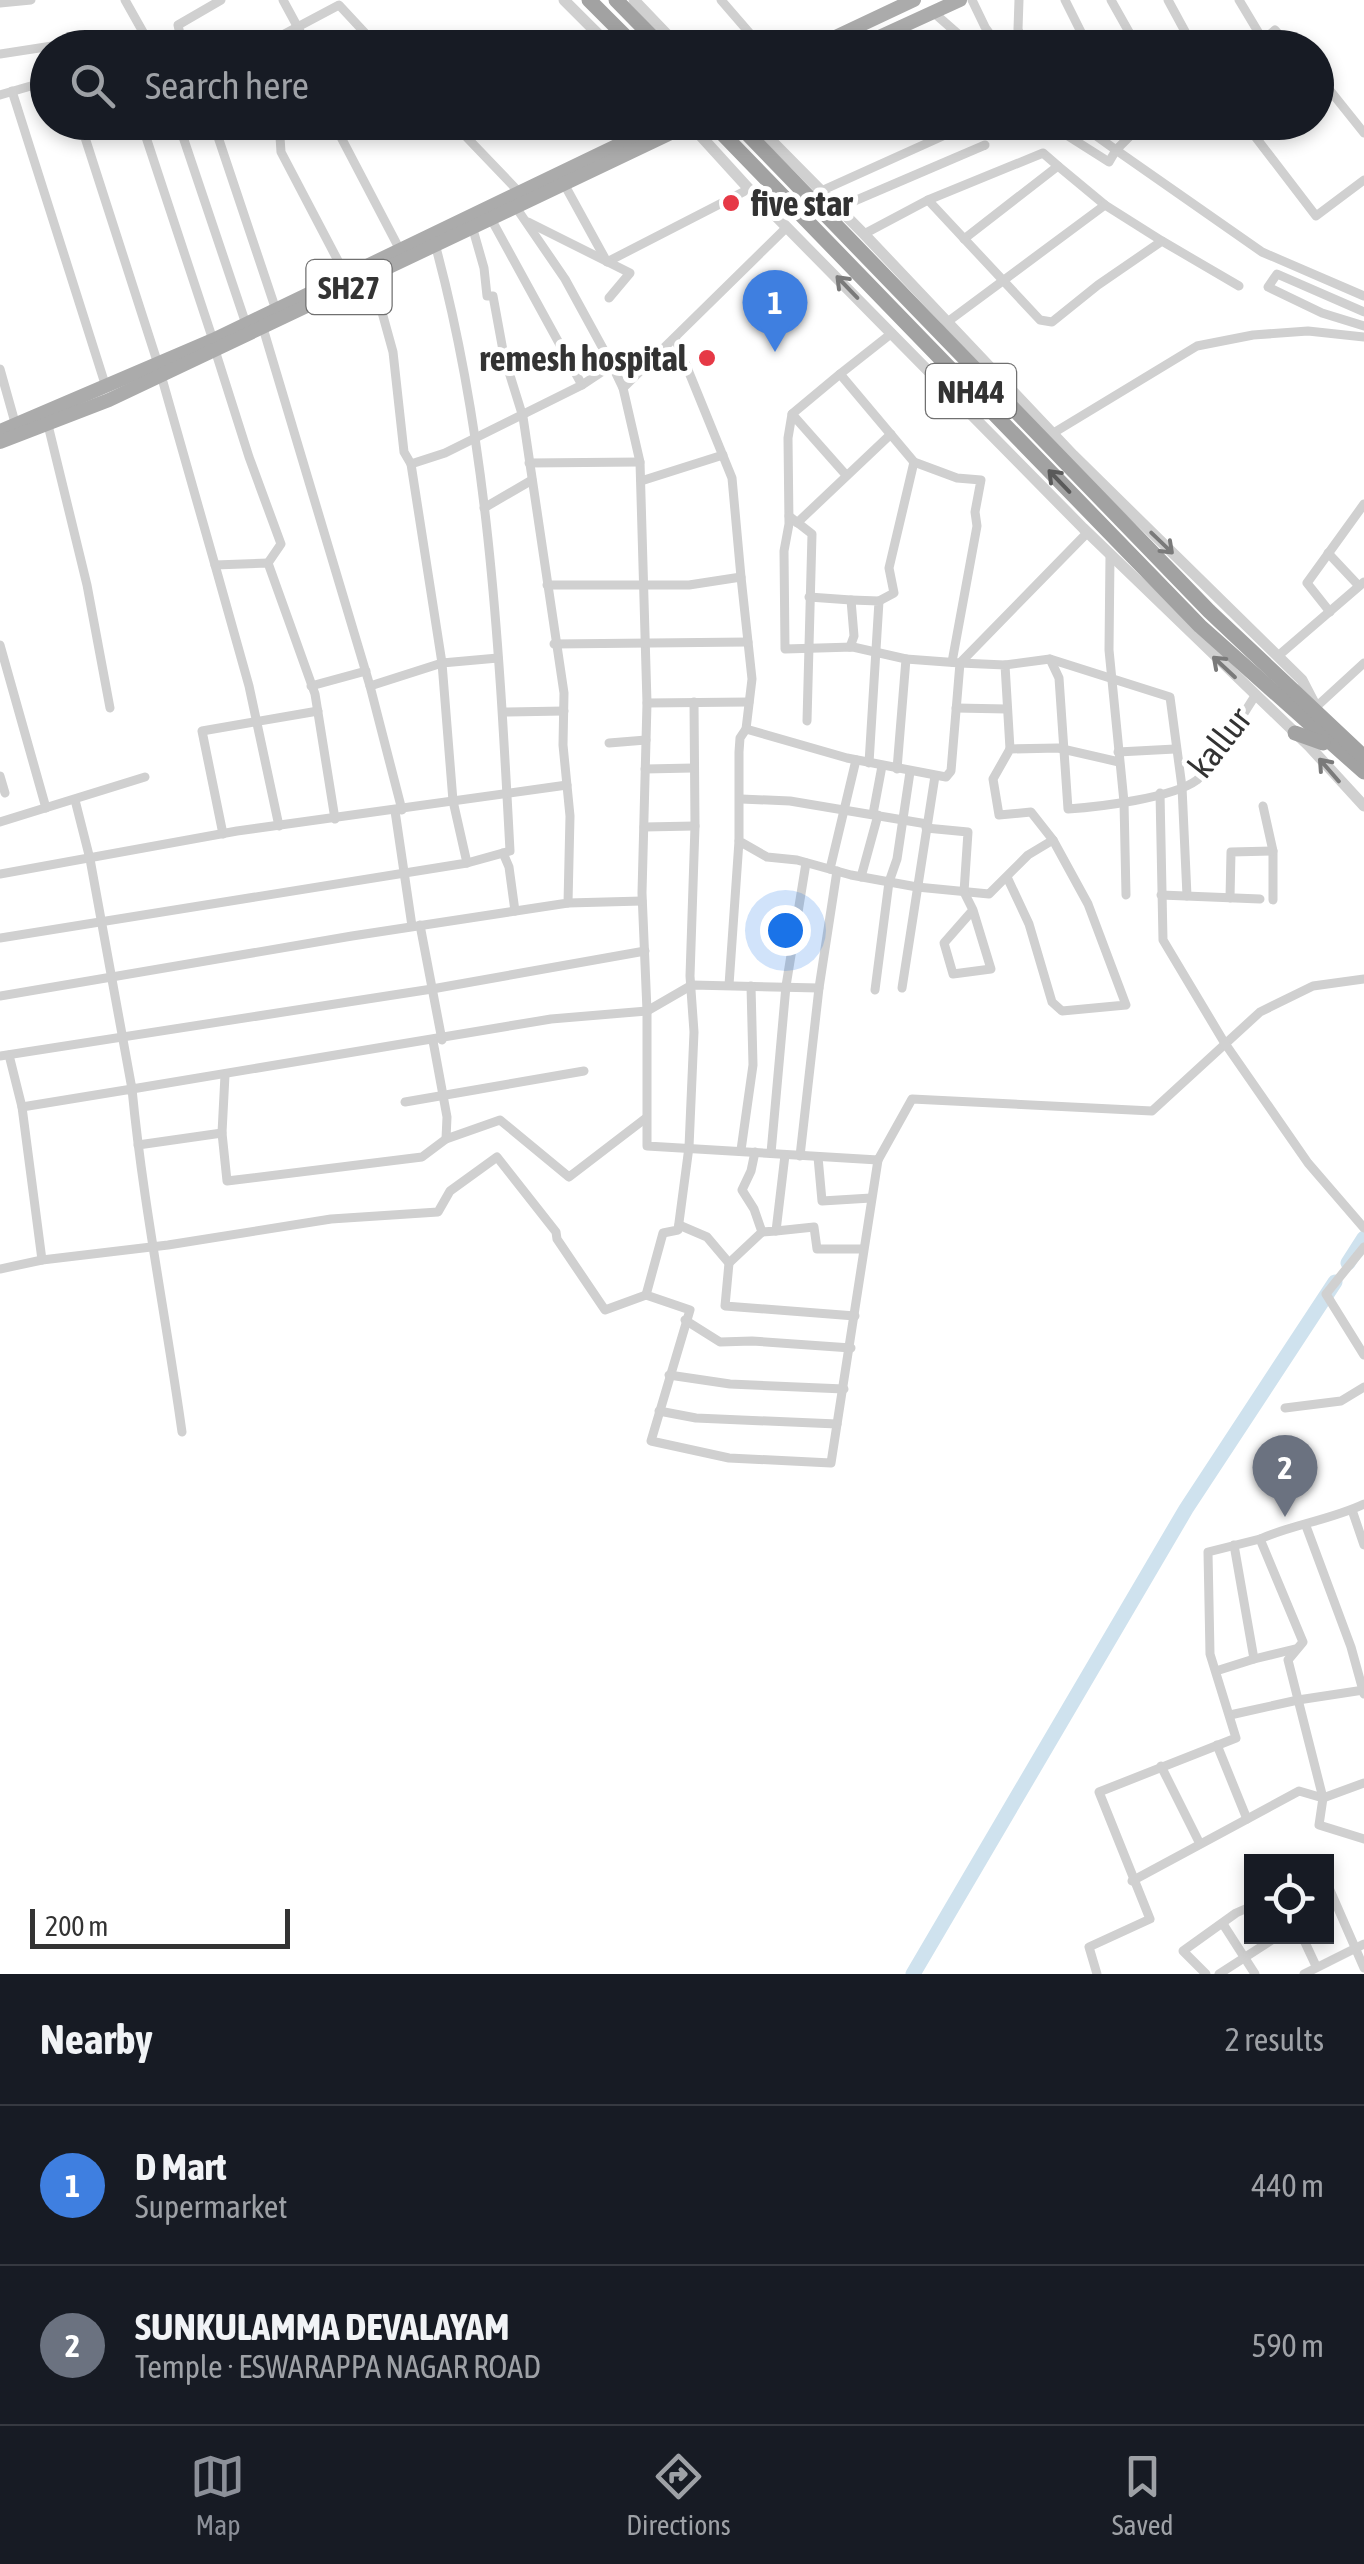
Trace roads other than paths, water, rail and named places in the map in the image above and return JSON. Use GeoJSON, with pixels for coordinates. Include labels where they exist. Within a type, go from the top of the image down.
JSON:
{"type":"FeatureCollection","features":[{"type":"Feature","properties":{"kind":"highway"},"geometry":{"type":"LineString","coordinates":[[589,0],[618,30]]}},
{"type":"Feature","properties":{"kind":"highway"},"geometry":{"type":"LineString","coordinates":[[616,0],[645,30]]}},
{"type":"Feature","properties":{"kind":"highway","name":"NH44"},"geometry":{"type":"LineString","coordinates":[[728,140],[1200,626],[1364,772]]}},
{"type":"Feature","properties":{"kind":"highway","name":"NH44"},"geometry":{"type":"LineString","coordinates":[[754,140],[1209,611],[1364,758]]}},
{"type":"Feature","properties":{"kind":"highway"},"geometry":{"type":"LineString","coordinates":[[1294,734],[1331,746]]}},
{"type":"Feature","properties":{"kind":"main road"},"geometry":{"type":"LineString","coordinates":[[850,30],[914,0]]}},
{"type":"Feature","properties":{"kind":"main road"},"geometry":{"type":"LineString","coordinates":[[893,30],[960,0]]}},
{"type":"Feature","properties":{"kind":"main road","name":"SH27"},"geometry":{"type":"LineString","coordinates":[[0,442],[48,424],[214,345],[264,328],[490,217],[631,140]]}},
{"type":"Feature","properties":{"kind":"main road","name":"SH27"},"geometry":{"type":"LineString","coordinates":[[214,345],[246,324],[400,250],[654,140]]}},
{"type":"Feature","properties":{"kind":"main road","name":"SH27"},"geometry":{"type":"LineString","coordinates":[[0,431],[106,387],[159,370]]}},
{"type":"Feature","properties":{"kind":"street"},"geometry":{"type":"LineString","coordinates":[[0,4],[32,0]]}},
{"type":"Feature","properties":{"kind":"street"},"geometry":{"type":"LineString","coordinates":[[125,0],[142,30]]}},
{"type":"Feature","properties":{"kind":"street"},"geometry":{"type":"LineString","coordinates":[[283,0],[299,30]]}},
{"type":"Feature","properties":{"kind":"street"},"geometry":{"type":"LineString","coordinates":[[564,0],[594,30]]}},
{"type":"Feature","properties":{"kind":"street"},"geometry":{"type":"LineString","coordinates":[[634,0],[663,30]]}},
{"type":"Feature","properties":{"kind":"street"},"geometry":{"type":"LineString","coordinates":[[721,0],[748,30]]}},
{"type":"Feature","properties":{"kind":"street"},"geometry":{"type":"LineString","coordinates":[[972,0],[986,30]]}},
{"type":"Feature","properties":{"kind":"street"},"geometry":{"type":"LineString","coordinates":[[1018,30],[1019,0]]}},
{"type":"Feature","properties":{"kind":"street"},"geometry":{"type":"LineString","coordinates":[[1065,0],[1080,30]]}},
{"type":"Feature","properties":{"kind":"street"},"geometry":{"type":"LineString","coordinates":[[1110,0],[1128,30]]}},
{"type":"Feature","properties":{"kind":"street"},"geometry":{"type":"LineString","coordinates":[[1168,0],[1184,30]]}},
{"type":"Feature","properties":{"kind":"street"},"geometry":{"type":"LineString","coordinates":[[1240,0],[1256,30]]}},
{"type":"Feature","properties":{"kind":"street"},"geometry":{"type":"LineString","coordinates":[[179,30],[178,25],[217,1]]}},
{"type":"Feature","properties":{"kind":"street"},"geometry":{"type":"LineString","coordinates":[[290,30],[339,6],[362,30]]}},
{"type":"Feature","properties":{"kind":"street"},"geometry":{"type":"LineString","coordinates":[[933,12],[954,30]]}},
{"type":"Feature","properties":{"kind":"street"},"geometry":{"type":"LineString","coordinates":[[902,26],[905,30]]}},
{"type":"Feature","properties":{"kind":"street"},"geometry":{"type":"LineString","coordinates":[[0,54],[30,49]]}},
{"type":"Feature","properties":{"kind":"street"},"geometry":{"type":"LineString","coordinates":[[0,95],[30,86]]}},
{"type":"Feature","properties":{"kind":"street"},"geometry":{"type":"LineString","coordinates":[[12,91],[106,387]]}},
{"type":"Feature","properties":{"kind":"street"},"geometry":{"type":"LineString","coordinates":[[1334,96],[1364,133]]}},
{"type":"Feature","properties":{"kind":"street"},"geometry":{"type":"LineString","coordinates":[[86,140],[159,370],[215,565],[257,722],[279,826]]}},
{"type":"Feature","properties":{"kind":"street"},"geometry":{"type":"LineString","coordinates":[[147,140],[282,544],[268,563]]}},
{"type":"Feature","properties":{"kind":"street"},"geometry":{"type":"LineString","coordinates":[[184,140],[246,324]]}},
{"type":"Feature","properties":{"kind":"street"},"geometry":{"type":"LineString","coordinates":[[219,140],[276,310]]}},
{"type":"Feature","properties":{"kind":"street"},"geometry":{"type":"LineString","coordinates":[[281,140],[281,152],[346,276]]}},
{"type":"Feature","properties":{"kind":"street"},"geometry":{"type":"LineString","coordinates":[[342,140],[400,250]]}},
{"type":"Feature","properties":{"kind":"street"},"geometry":{"type":"LineString","coordinates":[[467,140],[517,199],[612,364],[623,388],[640,462],[647,703],[642,901],[648,1010],[647,1146],[878,1160]]}},
{"type":"Feature","properties":{"kind":"street"},"geometry":{"type":"LineString","coordinates":[[706,140],[749,189],[1087,533],[1364,806]]}},
{"type":"Feature","properties":{"kind":"street"},"geometry":{"type":"LineString","coordinates":[[770,140],[1073,455],[1302,680],[1319,713],[1364,664]]}},
{"type":"Feature","properties":{"kind":"street"},"geometry":{"type":"LineString","coordinates":[[820,191],[934,140]]}},
{"type":"Feature","properties":{"kind":"street"},"geometry":{"type":"LineString","coordinates":[[1074,140],[1109,162],[1126,140]]}},
{"type":"Feature","properties":{"kind":"street"},"geometry":{"type":"LineString","coordinates":[[1102,140],[1262,252],[1364,296]]}},
{"type":"Feature","properties":{"kind":"street"},"geometry":{"type":"LineString","coordinates":[[1258,140],[1316,216],[1364,180]]}},
{"type":"Feature","properties":{"kind":"street"},"geometry":{"type":"LineString","coordinates":[[838,208],[985,145]]}},
{"type":"Feature","properties":{"kind":"street"},"geometry":{"type":"LineString","coordinates":[[864,234],[928,200],[1043,153],[1106,204],[1238,286]]}},
{"type":"Feature","properties":{"kind":"street"},"geometry":{"type":"LineString","coordinates":[[964,239],[1058,166]]}},
{"type":"Feature","properties":{"kind":"street"},"geometry":{"type":"LineString","coordinates":[[562,182],[607,262]]}},
{"type":"Feature","properties":{"kind":"street"},"geometry":{"type":"LineString","coordinates":[[607,262],[749,189]]}},
{"type":"Feature","properties":{"kind":"street"},"geometry":{"type":"LineString","coordinates":[[928,200],[1040,320],[1052,322],[1098,284],[1162,241]]}},
{"type":"Feature","properties":{"kind":"street"},"geometry":{"type":"LineString","coordinates":[[946,322],[1106,204]]}},
{"type":"Feature","properties":{"kind":"street"},"geometry":{"type":"LineString","coordinates":[[490,217],[582,385]]}},
{"type":"Feature","properties":{"kind":"street"},"geometry":{"type":"LineString","coordinates":[[526,220],[630,274],[609,298]]}},
{"type":"Feature","properties":{"kind":"street"},"geometry":{"type":"LineString","coordinates":[[472,226],[487,296],[493,296],[504,356],[523,417],[564,693],[568,902]]}},
{"type":"Feature","properties":{"kind":"street"},"geometry":{"type":"LineString","coordinates":[[623,388],[788,226]]}},
{"type":"Feature","properties":{"kind":"street"},"geometry":{"type":"LineString","coordinates":[[0,938],[467,863],[510,851],[498,658],[477,436],[455,316],[435,244]]}},
{"type":"Feature","properties":{"kind":"street"},"geometry":{"type":"LineString","coordinates":[[1364,312],[1276,274],[1268,287],[1322,314],[1364,326]]}},
{"type":"Feature","properties":{"kind":"street"},"geometry":{"type":"LineString","coordinates":[[372,276],[392,352],[404,452],[411,464],[442,663],[452,802],[467,863]]}},
{"type":"Feature","properties":{"kind":"street"},"geometry":{"type":"LineString","coordinates":[[264,328],[370,686],[398,811],[404,872],[432,988],[447,1117],[446,1139]]}},
{"type":"Feature","properties":{"kind":"street"},"geometry":{"type":"LineString","coordinates":[[1055,432],[1197,346],[1253,335],[1308,331],[1364,337]]}},
{"type":"Feature","properties":{"kind":"street"},"geometry":{"type":"LineString","coordinates":[[892,333],[792,414],[788,438],[792,521],[784,551],[785,649],[850,647],[906,659],[1005,665],[1050,658],[1170,697],[1182,787],[1187,896]]}},
{"type":"Feature","properties":{"kind":"street"},"geometry":{"type":"LineString","coordinates":[[675,338],[732,478],[752,680],[746,729],[738,752],[741,799],[729,985]]}},
{"type":"Feature","properties":{"kind":"street"},"geometry":{"type":"LineString","coordinates":[[411,464],[445,453],[523,417],[612,364]]}},
{"type":"Feature","properties":{"kind":"street"},"geometry":{"type":"LineString","coordinates":[[0,370],[16,426]]}},
{"type":"Feature","properties":{"kind":"street"},"geometry":{"type":"LineString","coordinates":[[746,729],[910,772],[946,777],[951,771],[956,662],[977,526],[980,480],[957,478],[914,462],[840,374]]}},
{"type":"Feature","properties":{"kind":"street"},"geometry":{"type":"LineString","coordinates":[[792,414],[846,474]]}},
{"type":"Feature","properties":{"kind":"street"},"geometry":{"type":"LineString","coordinates":[[48,424],[110,708]]}},
{"type":"Feature","properties":{"kind":"street"},"geometry":{"type":"LineString","coordinates":[[792,521],[890,434]]}},
{"type":"Feature","properties":{"kind":"street"},"geometry":{"type":"LineString","coordinates":[[641,481],[723,455]]}},
{"type":"Feature","properties":{"kind":"street"},"geometry":{"type":"LineString","coordinates":[[529,463],[640,462]]}},
{"type":"Feature","properties":{"kind":"street"},"geometry":{"type":"LineString","coordinates":[[809,597],[879,601],[894,593],[889,568],[914,462]]}},
{"type":"Feature","properties":{"kind":"street"},"geometry":{"type":"LineString","coordinates":[[484,508],[532,480]]}},
{"type":"Feature","properties":{"kind":"street"},"geometry":{"type":"LineString","coordinates":[[1330,612],[1306,583],[1363,507]]}},
{"type":"Feature","properties":{"kind":"street"},"geometry":{"type":"LineString","coordinates":[[792,521],[812,534],[807,721]]}},
{"type":"Feature","properties":{"kind":"street"},"geometry":{"type":"LineString","coordinates":[[956,662],[1087,533]]}},
{"type":"Feature","properties":{"kind":"street"},"geometry":{"type":"LineString","coordinates":[[1278,656],[1362,584],[1328,553]]}},
{"type":"Feature","properties":{"kind":"street"},"geometry":{"type":"LineString","coordinates":[[1110,555],[1112,677],[1124,802],[1126,894]]}},
{"type":"Feature","properties":{"kind":"street"},"geometry":{"type":"LineString","coordinates":[[215,565],[268,563]]}},
{"type":"Feature","properties":{"kind":"street"},"geometry":{"type":"LineString","coordinates":[[268,563],[312,686],[335,819]]}},
{"type":"Feature","properties":{"kind":"street"},"geometry":{"type":"LineString","coordinates":[[546,585],[689,585],[741,577]]}},
{"type":"Feature","properties":{"kind":"street"},"geometry":{"type":"LineString","coordinates":[[850,647],[854,636],[851,600]]}},
{"type":"Feature","properties":{"kind":"street"},"geometry":{"type":"LineString","coordinates":[[869,763],[879,601]]}},
{"type":"Feature","properties":{"kind":"street"},"geometry":{"type":"LineString","coordinates":[[554,644],[748,642]]}},
{"type":"Feature","properties":{"kind":"street"},"geometry":{"type":"LineString","coordinates":[[0,645],[46,808]]}},
{"type":"Feature","properties":{"kind":"street"},"geometry":{"type":"LineString","coordinates":[[370,686],[442,663],[498,658]]}},
{"type":"Feature","properties":{"kind":"street"},"geometry":{"type":"LineString","coordinates":[[1050,658],[1059,678],[1062,749]]}},
{"type":"Feature","properties":{"kind":"street"},"geometry":{"type":"LineString","coordinates":[[897,769],[906,659]]}},
{"type":"Feature","properties":{"kind":"street"},"geometry":{"type":"LineString","coordinates":[[1005,665],[1010,749],[993,778],[999,815],[1030,812],[1053,840],[1088,904],[1126,1005],[1062,1011],[1052,1002],[1029,924],[1007,877]]}},
{"type":"Feature","properties":{"kind":"street"},"geometry":{"type":"LineString","coordinates":[[312,686],[366,671]]}},
{"type":"Feature","properties":{"kind":"street","name":"kallur"},"geometry":{"type":"LineString","coordinates":[[1062,749],[1068,809],[1124,802],[1182,787],[1198,779],[1255,696]]}},
{"type":"Feature","properties":{"kind":"street"},"geometry":{"type":"LineString","coordinates":[[646,1295],[663,1233],[678,1230],[689,1147],[694,1032],[694,702]]}},
{"type":"Feature","properties":{"kind":"street"},"geometry":{"type":"LineString","coordinates":[[647,703],[749,702]]}},
{"type":"Feature","properties":{"kind":"street"},"geometry":{"type":"LineString","coordinates":[[956,708],[1007,709]]}},
{"type":"Feature","properties":{"kind":"street"},"geometry":{"type":"LineString","coordinates":[[502,712],[564,711]]}},
{"type":"Feature","properties":{"kind":"street"},"geometry":{"type":"LineString","coordinates":[[223,834],[202,731],[318,712]]}},
{"type":"Feature","properties":{"kind":"street"},"geometry":{"type":"LineString","coordinates":[[609,742],[646,740]]}},
{"type":"Feature","properties":{"kind":"street"},"geometry":{"type":"LineString","coordinates":[[1010,749],[1062,749],[1119,757],[1175,750]]}},
{"type":"Feature","properties":{"kind":"street"},"geometry":{"type":"LineString","coordinates":[[800,1156],[834,870],[856,760]]}},
{"type":"Feature","properties":{"kind":"street"},"geometry":{"type":"LineString","coordinates":[[860,877],[876,814],[882,766]]}},
{"type":"Feature","properties":{"kind":"street"},"geometry":{"type":"LineString","coordinates":[[646,769],[693,768]]}},
{"type":"Feature","properties":{"kind":"street"},"geometry":{"type":"LineString","coordinates":[[875,990],[889,882],[897,859],[910,772]]}},
{"type":"Feature","properties":{"kind":"street"},"geometry":{"type":"LineString","coordinates":[[0,776],[5,793]]}},
{"type":"Feature","properties":{"kind":"street"},"geometry":{"type":"LineString","coordinates":[[902,988],[935,776]]}},
{"type":"Feature","properties":{"kind":"street"},"geometry":{"type":"LineString","coordinates":[[0,822],[145,777]]}},
{"type":"Feature","properties":{"kind":"street"},"geometry":{"type":"LineString","coordinates":[[0,874],[223,834],[567,785]]}},
{"type":"Feature","properties":{"kind":"street"},"geometry":{"type":"LineString","coordinates":[[1160,792],[1163,940],[1224,1042],[1308,1163],[1364,1228]]}},
{"type":"Feature","properties":{"kind":"street"},"geometry":{"type":"LineString","coordinates":[[741,799],[790,801],[968,832],[964,892],[973,910],[991,969],[952,974],[944,942],[973,910]]}},
{"type":"Feature","properties":{"kind":"street"},"geometry":{"type":"LineString","coordinates":[[75,800],[90,859],[132,1089],[182,1432]]}},
{"type":"Feature","properties":{"kind":"street"},"geometry":{"type":"LineString","coordinates":[[1263,806],[1273,851],[1273,900]]}},
{"type":"Feature","properties":{"kind":"street"},"geometry":{"type":"LineString","coordinates":[[644,827],[695,826]]}},
{"type":"Feature","properties":{"kind":"street"},"geometry":{"type":"LineString","coordinates":[[738,841],[767,856],[860,877],[989,894],[1028,855],[1053,840]]}},
{"type":"Feature","properties":{"kind":"street"},"geometry":{"type":"LineString","coordinates":[[1230,898],[1231,852],[1273,851]]}},
{"type":"Feature","properties":{"kind":"street"},"geometry":{"type":"LineString","coordinates":[[503,853],[509,867],[514,911]]}},
{"type":"Feature","properties":{"kind":"street"},"geometry":{"type":"LineString","coordinates":[[771,1153],[786,986],[806,863]]}},
{"type":"Feature","properties":{"kind":"street"},"geometry":{"type":"LineString","coordinates":[[1161,894],[1260,899]]}},
{"type":"Feature","properties":{"kind":"street"},"geometry":{"type":"LineString","coordinates":[[0,996],[568,902],[642,901]]}},
{"type":"Feature","properties":{"kind":"street"},"geometry":{"type":"LineString","coordinates":[[42,1260],[22,1107],[5,1056],[645,951]]}},
{"type":"Feature","properties":{"kind":"street"},"geometry":{"type":"LineString","coordinates":[[0,1268],[331,1220],[438,1212],[450,1191],[497,1157],[556,1232],[605,1310],[646,1295],[690,1310],[651,1441],[729,1458],[830,1463],[878,1160],[912,1099],[1152,1110],[1260,1012],[1314,986],[1364,978]]}},
{"type":"Feature","properties":{"kind":"street"},"geometry":{"type":"LineString","coordinates":[[22,1107],[551,1019],[648,1010],[692,985],[819,988]]}},
{"type":"Feature","properties":{"kind":"street"},"geometry":{"type":"LineString","coordinates":[[742,1150],[752,1066],[751,986]]}},
{"type":"Feature","properties":{"kind":"street"},"geometry":{"type":"LineString","coordinates":[[405,1102],[584,1071]]}},
{"type":"Feature","properties":{"kind":"street"},"geometry":{"type":"LineString","coordinates":[[225,1075],[222,1133],[227,1181],[422,1157],[446,1139],[505,1121],[569,1177],[646,1118]]}},
{"type":"Feature","properties":{"kind":"street"},"geometry":{"type":"LineString","coordinates":[[138,1145],[222,1133]]}},
{"type":"Feature","properties":{"kind":"street"},"geometry":{"type":"LineString","coordinates":[[755,1152],[742,1190],[762,1232]]}},
{"type":"Feature","properties":{"kind":"street"},"geometry":{"type":"LineString","coordinates":[[776,1231],[785,1154]]}},
{"type":"Feature","properties":{"kind":"street"},"geometry":{"type":"LineString","coordinates":[[818,1157],[822,1201],[871,1198]]}},
{"type":"Feature","properties":{"kind":"street"},"geometry":{"type":"LineString","coordinates":[[678,1225],[707,1237],[729,1263]]}},
{"type":"Feature","properties":{"kind":"street"},"geometry":{"type":"LineString","coordinates":[[855,1316],[724,1306],[729,1263],[762,1232],[814,1228],[818,1248],[862,1249]]}},
{"type":"Feature","properties":{"kind":"street"},"geometry":{"type":"LineString","coordinates":[[1364,1247],[1326,1294],[1364,1355]]}},
{"type":"Feature","properties":{"kind":"street"},"geometry":{"type":"LineString","coordinates":[[686,1320],[720,1342],[752,1340],[850,1348]]}},
{"type":"Feature","properties":{"kind":"street"},"geometry":{"type":"LineString","coordinates":[[669,1376],[730,1384],[844,1389]]}},
{"type":"Feature","properties":{"kind":"street"},"geometry":{"type":"LineString","coordinates":[[1285,1408],[1341,1401],[1364,1388]]}},
{"type":"Feature","properties":{"kind":"street"},"geometry":{"type":"LineString","coordinates":[[659,1411],[696,1418],[837,1424]]}},
{"type":"Feature","properties":{"kind":"street"},"geometry":{"type":"LineString","coordinates":[[1096,1974],[1089,1947],[1150,1918],[1099,1792],[1236,1738],[1210,1654],[1208,1552],[1260,1539],[1285,1528],[1306,1526],[1364,1504]]}},
{"type":"Feature","properties":{"kind":"street"},"geometry":{"type":"LineString","coordinates":[[1352,1510],[1364,1546]]}},
{"type":"Feature","properties":{"kind":"street"},"geometry":{"type":"LineString","coordinates":[[1230,1715],[1364,1691],[1306,1526]]}},
{"type":"Feature","properties":{"kind":"street"},"geometry":{"type":"LineString","coordinates":[[1260,1539],[1303,1642],[1288,1660],[1323,1798],[1320,1826],[1364,1840]]}},
{"type":"Feature","properties":{"kind":"street"},"geometry":{"type":"LineString","coordinates":[[1234,1546],[1254,1659]]}},
{"type":"Feature","properties":{"kind":"street"},"geometry":{"type":"LineString","coordinates":[[1351,1647],[1364,1644]]}},
{"type":"Feature","properties":{"kind":"street"},"geometry":{"type":"LineString","coordinates":[[1216,1671],[1297,1649]]}},
{"type":"Feature","properties":{"kind":"street"},"geometry":{"type":"LineString","coordinates":[[1217,1745],[1248,1820]]}},
{"type":"Feature","properties":{"kind":"street"},"geometry":{"type":"LineString","coordinates":[[1161,1766],[1200,1844]]}},
{"type":"Feature","properties":{"kind":"street"},"geometry":{"type":"LineString","coordinates":[[1132,1881],[1299,1791],[1323,1798],[1364,1783]]}},
{"type":"Feature","properties":{"kind":"street"},"geometry":{"type":"LineString","coordinates":[[1334,1897],[1359,1945],[1364,1968]]}},
{"type":"Feature","properties":{"kind":"street"},"geometry":{"type":"LineString","coordinates":[[1206,1974],[1183,1950],[1244,1911]]}},
{"type":"Feature","properties":{"kind":"street"},"geometry":{"type":"LineString","coordinates":[[1223,1924],[1255,1974]]}},
{"type":"Feature","properties":{"kind":"street"},"geometry":{"type":"LineString","coordinates":[[1219,1974],[1266,1944]]}},
{"type":"Feature","properties":{"kind":"street"},"geometry":{"type":"LineString","coordinates":[[1306,1944],[1316,1966]]}},
{"type":"Feature","properties":{"kind":"street"},"geometry":{"type":"LineString","coordinates":[[1304,1974],[1359,1945]]}},
{"type":"Feature","properties":{"kind":"waterway"},"geometry":{"type":"LineString","coordinates":[[1348,1263],[1364,1238]]}},
{"type":"Feature","properties":{"kind":"waterway"},"geometry":{"type":"LineString","coordinates":[[913,1974],[1186,1509],[1335,1282]]}},
{"type":"Feature","properties":{"kind":"place","name":"five star"},"geometry":{"type":"Point","coordinates":[731,203]}},
{"type":"Feature","properties":{"kind":"place","name":"D Mart"},"geometry":{"type":"Point","coordinates":[775,352]}},
{"type":"Feature","properties":{"kind":"place","name":"remesh hospital"},"geometry":{"type":"Point","coordinates":[707,358]}},
{"type":"Feature","properties":{"kind":"place","name":"SUNKULAMMA DEVALAYAM"},"geometry":{"type":"Point","coordinates":[1285,1517]}}]}
